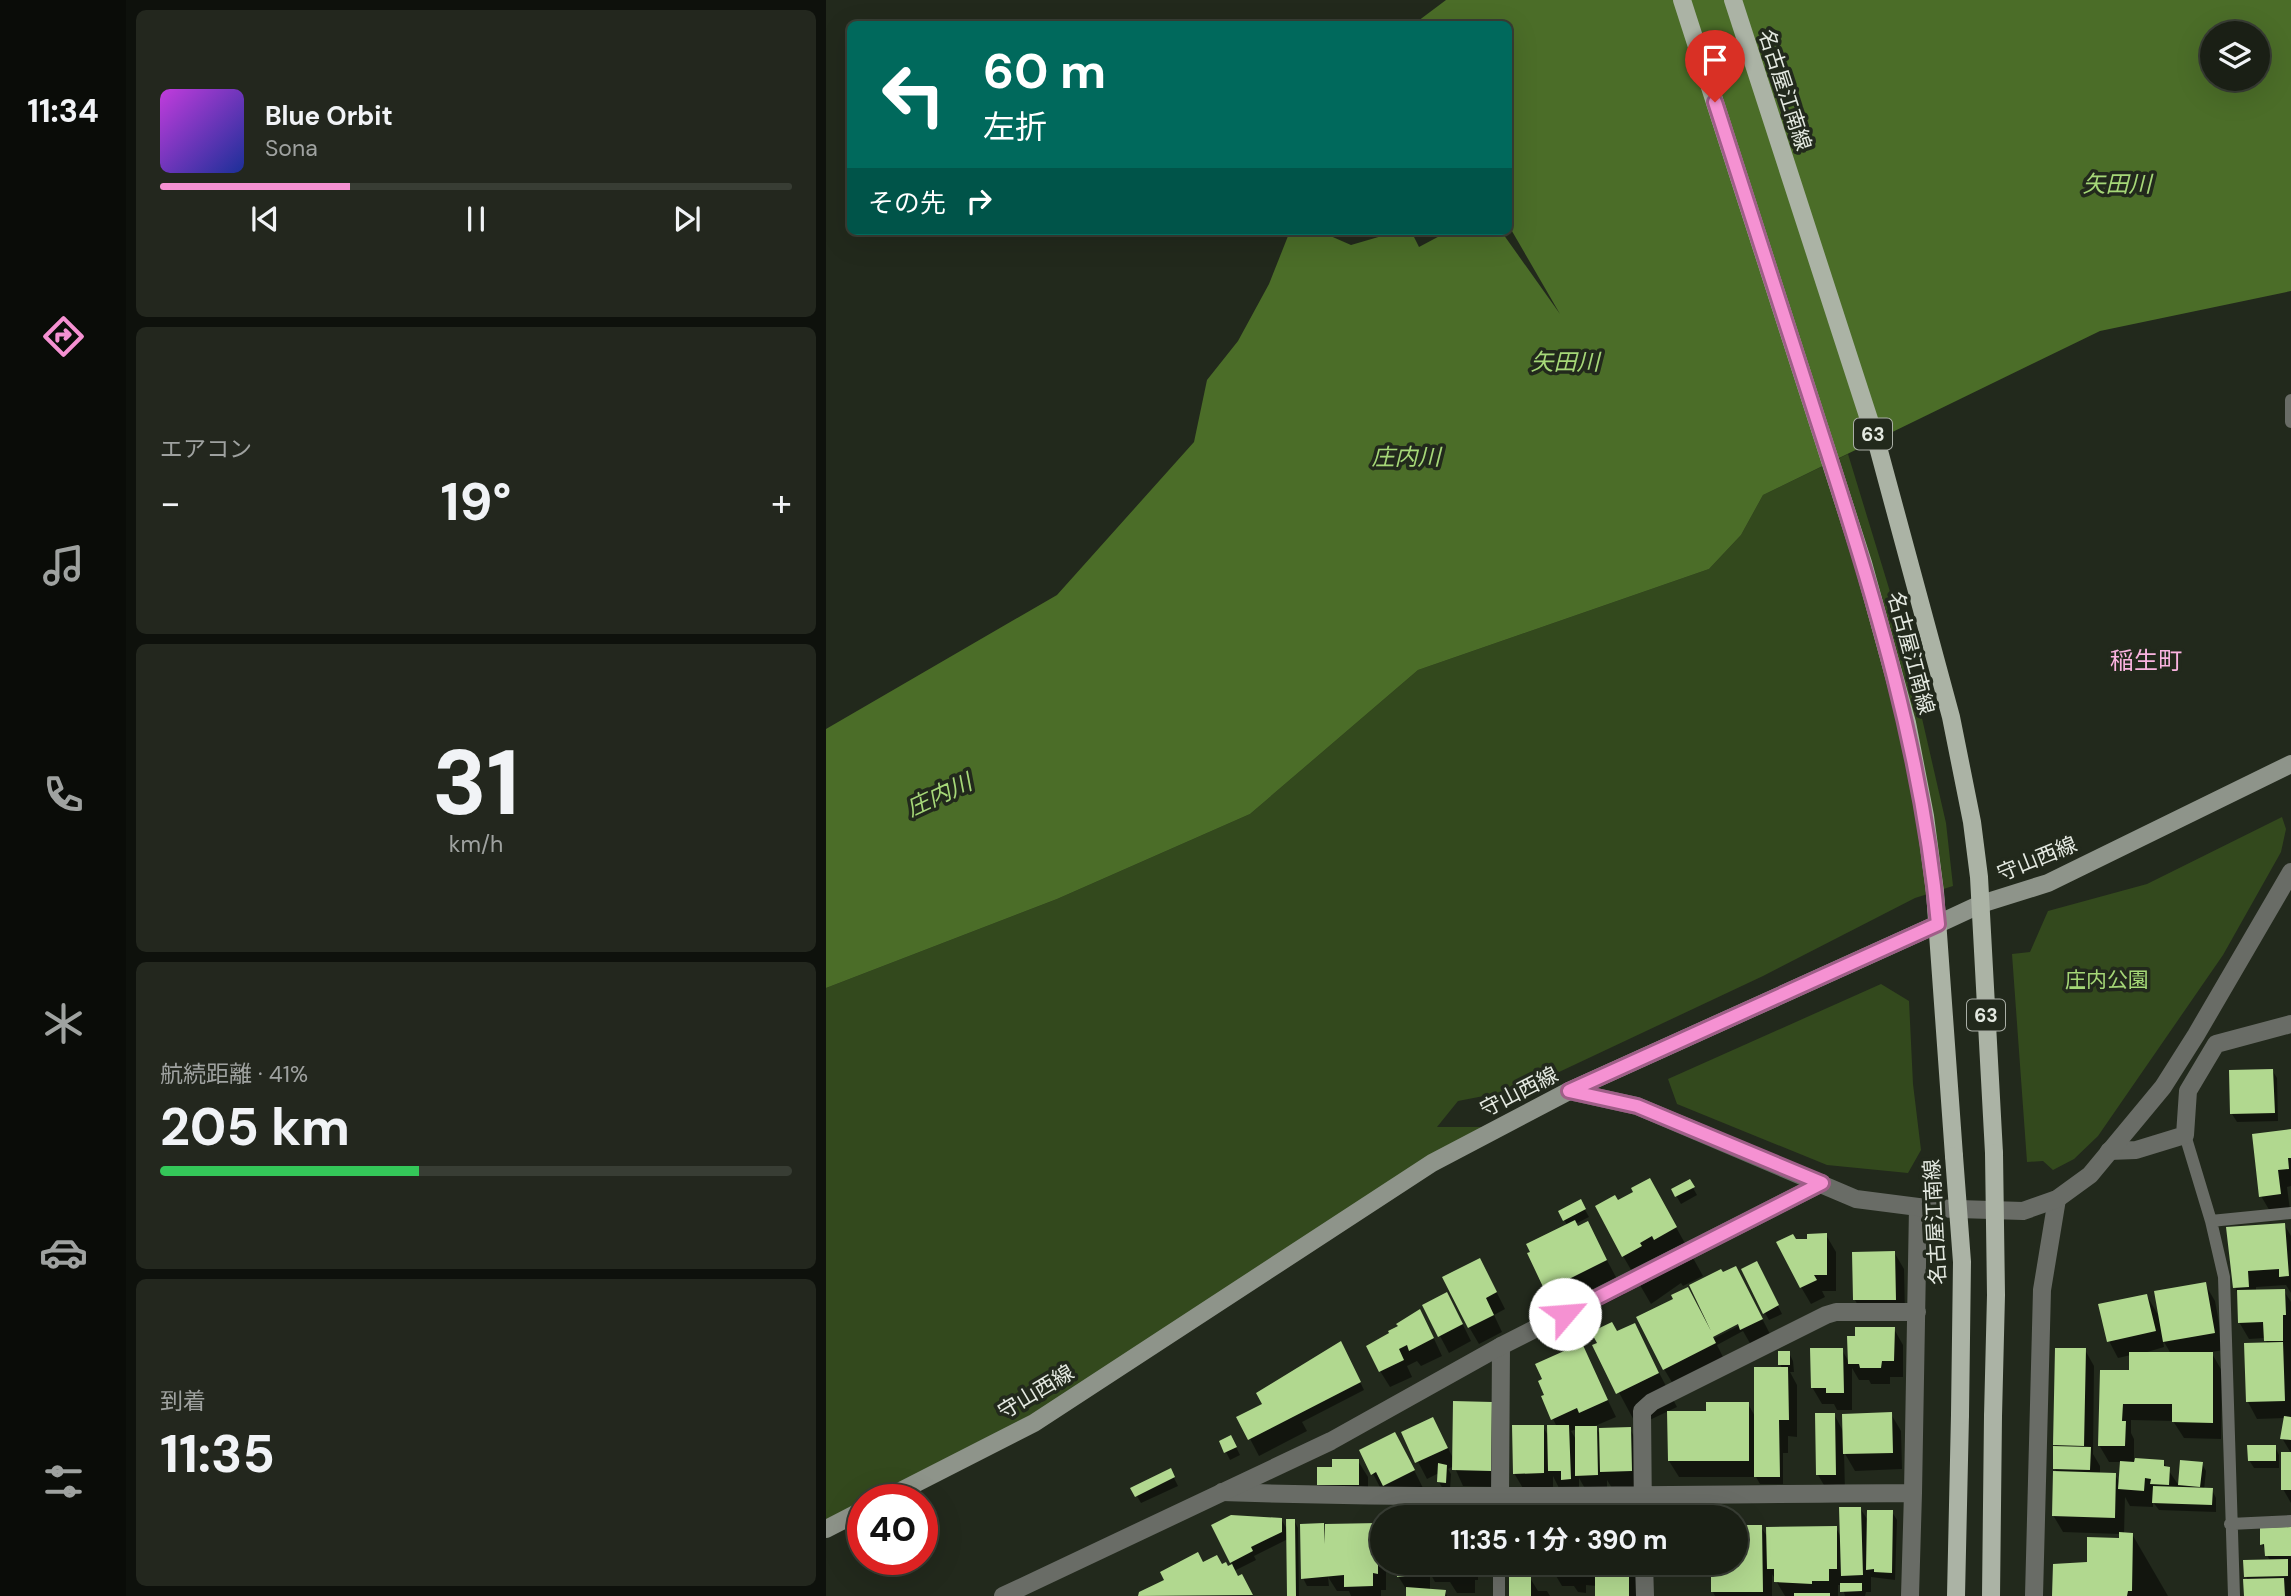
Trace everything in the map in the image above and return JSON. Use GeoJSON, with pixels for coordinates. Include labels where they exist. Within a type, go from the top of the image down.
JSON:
{"type":"FeatureCollection","features":[{"type":"Feature","properties":{"kind":"main road","name":"名古屋江南線"},"geometry":{"type":"LineString","coordinates":[[1682,0],[1864,563],[1907,723],[1925,816],[1938,924],[1962,1262],[1956,1596]]}},
{"type":"Feature","properties":{"kind":"main road","name":"名古屋江南線"},"geometry":{"type":"LineString","coordinates":[[1733,0],[1878,447],[1951,717],[1972,822],[1982,904],[1994,1153],[1996,1295],[1991,1596]]}},
{"type":"Feature","properties":{"kind":"main road","name":"守山西線"},"geometry":{"type":"LineString","coordinates":[[914,1484],[1034,1423],[1432,1163],[1569,1091],[1982,904],[2048,883],[2291,764]]}},
{"type":"Feature","properties":{"kind":"main road"},"geometry":{"type":"LineString","coordinates":[[826,1529],[847,1518]]}},
{"type":"Feature","properties":{"kind":"street"},"geometry":{"type":"LineString","coordinates":[[1569,1091],[1637,1106],[1856,1199],[1917,1207],[2023,1211],[2057,1199],[2090,1175],[2169,1077],[2291,872]]}},
{"type":"Feature","properties":{"kind":"street"},"geometry":{"type":"LineString","coordinates":[[2109,1151],[2136,1150],[2185,1135],[2188,1091],[2216,1044],[2291,1024]]}},
{"type":"Feature","properties":{"kind":"street"},"geometry":{"type":"LineString","coordinates":[[1003,1596],[1331,1441],[1501,1346],[1822,1183]]}},
{"type":"Feature","properties":{"kind":"street"},"geometry":{"type":"LineString","coordinates":[[2034,1596],[2042,1290],[2057,1199]]}},
{"type":"Feature","properties":{"kind":"street"},"geometry":{"type":"LineString","coordinates":[[1910,1596],[1917,1207]]}},
{"type":"Feature","properties":{"kind":"street"},"geometry":{"type":"LineString","coordinates":[[1643,1505],[1642,1411],[1652,1402],[1826,1314],[1917,1312]]}},
{"type":"Feature","properties":{"kind":"street"},"geometry":{"type":"LineString","coordinates":[[1500,1498],[1501,1346]]}},
{"type":"Feature","properties":{"kind":"street"},"geometry":{"type":"LineString","coordinates":[[1222,1492],[1500,1498],[1643,1494],[1913,1493]]}},
{"type":"Feature","properties":{"kind":"street"},"geometry":{"type":"LineString","coordinates":[[1644,1575],[1645,1596]]}},
{"type":"Feature","properties":{"kind":"lane"},"geometry":{"type":"LineString","coordinates":[[2291,400],[2291,422]]}},
{"type":"Feature","properties":{"kind":"lane"},"geometry":{"type":"LineString","coordinates":[[2185,1135],[2211,1221],[2224,1277],[2234,1596]]}},
{"type":"Feature","properties":{"kind":"lane"},"geometry":{"type":"LineString","coordinates":[[2211,1221],[2291,1213]]}},
{"type":"Feature","properties":{"kind":"lane"},"geometry":{"type":"LineString","coordinates":[[1500,1498],[1500,1505]]}},
{"type":"Feature","properties":{"kind":"lane"},"geometry":{"type":"LineString","coordinates":[[2230,1524],[2291,1521]]}},
{"type":"Feature","properties":{"kind":"lane"},"geometry":{"type":"LineString","coordinates":[[1499,1575],[1499,1596]]}},
{"type":"Feature","properties":{"kind":"green space"},"geometry":{"type":"Polygon","coordinates":[[[1848,454],[1902,631],[1946,823],[1953,886],[1915,898],[1763,976],[1525,1088],[1458,1101],[1437,1127],[1500,1127],[1034,1423],[914,1484],[847,1484],[847,1518],[826,1529],[826,988],[1057,899],[1250,814],[1418,670],[1709,569],[1741,535],[1763,495],[1848,454]]]}},
{"type":"Feature","properties":{"kind":"green space","name":"庄内公園"},"geometry":{"type":"Polygon","coordinates":[[[2282,817],[2286,829],[2281,852],[2223,955],[2098,1136],[2074,1159],[2053,1170],[2043,1161],[2027,1162],[2012,954],[2030,952],[2048,911],[2147,884],[2282,817]]]}},
{"type":"Feature","properties":{"kind":"green space"},"geometry":{"type":"Polygon","coordinates":[[[1881,984],[1909,1001],[1913,1084],[1921,1150],[1908,1173],[1827,1165],[1677,1104],[1668,1079],[1881,984]]]}},
{"type":"Feature","properties":{"kind":"water"},"geometry":{"type":"Polygon","coordinates":[[[1446,0],[2291,0],[2291,291],[2100,331],[1763,495],[1741,535],[1709,569],[1418,670],[1250,814],[1057,899],[826,988],[826,729],[1057,595],[1194,442],[1207,380],[1238,341],[1269,284],[1288,235],[1328,235],[1351,245],[1385,235],[1413,235],[1419,247],[1442,235],[1504,235],[1560,314],[1512,231],[1512,21],[1418,21],[1446,0]]]}},
{"type":"Feature","properties":{"kind":"building"},"geometry":{"type":"Polygon","coordinates":[[[2273,1069],[2275,1113],[2230,1114],[2229,1070],[2273,1069]]]}},
{"type":"Feature","properties":{"kind":"building"},"geometry":{"type":"Polygon","coordinates":[[[2291,1129],[2289,1169],[2278,1170],[2281,1194],[2259,1197],[2252,1134],[2291,1129]]]}},
{"type":"Feature","properties":{"kind":"building"},"geometry":{"type":"Polygon","coordinates":[[[1650,1178],[1677,1227],[1654,1240],[1652,1236],[1640,1243],[1642,1246],[1622,1257],[1595,1206],[1615,1195],[1618,1200],[1633,1192],[1631,1188],[1650,1178]]]}},
{"type":"Feature","properties":{"kind":"building"},"geometry":{"type":"Polygon","coordinates":[[[1690,1179],[1695,1187],[1675,1197],[1671,1189],[1690,1179]]]}},
{"type":"Feature","properties":{"kind":"building"},"geometry":{"type":"Polygon","coordinates":[[[1581,1199],[1586,1209],[1563,1221],[1558,1211],[1581,1199]]]}},
{"type":"Feature","properties":{"kind":"building"},"geometry":{"type":"Polygon","coordinates":[[[1575,1220],[1578,1226],[1588,1221],[1607,1260],[1545,1291],[1527,1253],[1530,1252],[1526,1244],[1575,1220]]]}},
{"type":"Feature","properties":{"kind":"building"},"geometry":{"type":"Polygon","coordinates":[[[2285,1223],[2289,1276],[2279,1277],[2279,1269],[2248,1271],[2249,1287],[2233,1288],[2226,1227],[2285,1223]]]}},
{"type":"Feature","properties":{"kind":"building"},"geometry":{"type":"Polygon","coordinates":[[[1827,1233],[1827,1275],[1814,1275],[1817,1280],[1800,1288],[1776,1242],[1793,1234],[1796,1239],[1807,1239],[1807,1234],[1827,1233]]]}},
{"type":"Feature","properties":{"kind":"building"},"geometry":{"type":"Polygon","coordinates":[[[1895,1251],[1896,1300],[1853,1300],[1852,1252],[1895,1251]]]}},
{"type":"Feature","properties":{"kind":"building"},"geometry":{"type":"Polygon","coordinates":[[[1480,1258],[1497,1292],[1486,1298],[1494,1315],[1468,1328],[1442,1277],[1480,1258]]]}},
{"type":"Feature","properties":{"kind":"building"},"geometry":{"type":"Polygon","coordinates":[[[1757,1261],[1779,1305],[1763,1314],[1741,1269],[1757,1261]]]}},
{"type":"Feature","properties":{"kind":"building"},"geometry":{"type":"Polygon","coordinates":[[[1736,1266],[1763,1319],[1740,1330],[1738,1324],[1713,1337],[1716,1343],[1663,1370],[1636,1317],[1673,1299],[1671,1295],[1688,1287],[1711,1331],[1689,1285],[1721,1269],[1723,1272],[1736,1266]]]}},
{"type":"Feature","properties":{"kind":"building"},"geometry":{"type":"Polygon","coordinates":[[[2206,1282],[2215,1333],[2163,1342],[2154,1291],[2206,1282]]]}},
{"type":"Feature","properties":{"kind":"building"},"geometry":{"type":"Polygon","coordinates":[[[2285,1289],[2283,1341],[2264,1341],[2263,1322],[2238,1323],[2237,1290],[2285,1289]]]}},
{"type":"Feature","properties":{"kind":"building"},"geometry":{"type":"Polygon","coordinates":[[[1447,1292],[1463,1324],[1438,1337],[1422,1305],[1447,1292]]]}},
{"type":"Feature","properties":{"kind":"building"},"geometry":{"type":"Polygon","coordinates":[[[2147,1294],[2156,1331],[2107,1342],[2098,1304],[2147,1294]]]}},
{"type":"Feature","properties":{"kind":"building"},"geometry":{"type":"Polygon","coordinates":[[[1420,1309],[1434,1338],[1409,1351],[1407,1345],[1399,1349],[1404,1360],[1379,1372],[1366,1346],[1389,1333],[1388,1331],[1398,1326],[1396,1324],[1420,1309]]]}},
{"type":"Feature","properties":{"kind":"building"},"geometry":{"type":"Polygon","coordinates":[[[1612,1322],[1617,1331],[1635,1323],[1659,1373],[1616,1394],[1592,1345],[1597,1343],[1591,1332],[1612,1322]]]}},
{"type":"Feature","properties":{"kind":"building"},"geometry":{"type":"Polygon","coordinates":[[[1855,1327],[1895,1327],[1894,1361],[1882,1361],[1881,1368],[1860,1368],[1859,1364],[1848,1364],[1847,1336],[1855,1336],[1855,1327]]]}},
{"type":"Feature","properties":{"kind":"building"},"geometry":{"type":"Polygon","coordinates":[[[1341,1341],[1361,1382],[1248,1440],[1236,1417],[1262,1404],[1256,1393],[1341,1341]]]}},
{"type":"Feature","properties":{"kind":"building"},"geometry":{"type":"Polygon","coordinates":[[[2283,1342],[2285,1401],[2246,1402],[2244,1343],[2283,1342]]]}},
{"type":"Feature","properties":{"kind":"building"},"geometry":{"type":"Polygon","coordinates":[[[1582,1343],[1608,1400],[1579,1413],[1577,1408],[1551,1420],[1541,1396],[1544,1395],[1538,1381],[1542,1379],[1535,1364],[1582,1343]]]}},
{"type":"Feature","properties":{"kind":"building"},"geometry":{"type":"Polygon","coordinates":[[[1810,1348],[1843,1348],[1844,1393],[1826,1393],[1826,1388],[1811,1388],[1810,1348]]]}},
{"type":"Feature","properties":{"kind":"building"},"geometry":{"type":"Polygon","coordinates":[[[2055,1348],[2086,1348],[2084,1446],[2053,1445],[2055,1348]]]}},
{"type":"Feature","properties":{"kind":"building"},"geometry":{"type":"Polygon","coordinates":[[[1778,1351],[1790,1351],[1790,1365],[1778,1365],[1778,1351]]]}},
{"type":"Feature","properties":{"kind":"building"},"geometry":{"type":"Polygon","coordinates":[[[2129,1352],[2213,1352],[2213,1423],[2172,1422],[2172,1404],[2123,1404],[2122,1421],[2126,1421],[2125,1446],[2098,1446],[2100,1370],[2129,1370],[2129,1352]]]}},
{"type":"Feature","properties":{"kind":"building"},"geometry":{"type":"Polygon","coordinates":[[[1754,1367],[1788,1367],[1789,1420],[1779,1420],[1780,1477],[1754,1477],[1754,1367]]]}},
{"type":"Feature","properties":{"kind":"building"},"geometry":{"type":"Polygon","coordinates":[[[1453,1401],[1492,1402],[1491,1471],[1452,1470],[1453,1401]]]}},
{"type":"Feature","properties":{"kind":"building"},"geometry":{"type":"Polygon","coordinates":[[[1706,1402],[1749,1402],[1749,1461],[1668,1461],[1667,1411],[1706,1411],[1706,1402]]]}},
{"type":"Feature","properties":{"kind":"building"},"geometry":{"type":"Polygon","coordinates":[[[1892,1412],[1893,1453],[1843,1454],[1842,1414],[1892,1412]]]}},
{"type":"Feature","properties":{"kind":"building"},"geometry":{"type":"Polygon","coordinates":[[[1815,1413],[1835,1413],[1836,1475],[1816,1475],[1815,1413]]]}},
{"type":"Feature","properties":{"kind":"building"},"geometry":{"type":"Polygon","coordinates":[[[2284,1416],[2291,1417],[2291,1440],[2280,1439],[2284,1416]]]}},
{"type":"Feature","properties":{"kind":"building"},"geometry":{"type":"Polygon","coordinates":[[[1433,1417],[1448,1448],[1415,1463],[1401,1432],[1433,1417]]]}},
{"type":"Feature","properties":{"kind":"building"},"geometry":{"type":"Polygon","coordinates":[[[1512,1425],[1544,1425],[1544,1473],[1513,1474],[1512,1425]]]}},
{"type":"Feature","properties":{"kind":"building"},"geometry":{"type":"Polygon","coordinates":[[[1547,1425],[1569,1425],[1571,1479],[1561,1480],[1561,1471],[1548,1471],[1547,1425]]]}},
{"type":"Feature","properties":{"kind":"building"},"geometry":{"type":"Polygon","coordinates":[[[1575,1426],[1597,1426],[1598,1475],[1575,1476],[1575,1426]]]}},
{"type":"Feature","properties":{"kind":"building"},"geometry":{"type":"Polygon","coordinates":[[[1631,1427],[1632,1471],[1600,1472],[1599,1428],[1631,1427]]]}},
{"type":"Feature","properties":{"kind":"building"},"geometry":{"type":"Polygon","coordinates":[[[1395,1432],[1415,1470],[1383,1486],[1376,1472],[1371,1475],[1359,1450],[1395,1432]]]}},
{"type":"Feature","properties":{"kind":"building"},"geometry":{"type":"Polygon","coordinates":[[[1231,1435],[1237,1447],[1224,1453],[1219,1441],[1231,1435]]]}},
{"type":"Feature","properties":{"kind":"building"},"geometry":{"type":"Polygon","coordinates":[[[2247,1445],[2276,1445],[2276,1461],[2248,1461],[2247,1445]]]}},
{"type":"Feature","properties":{"kind":"building"},"geometry":{"type":"Polygon","coordinates":[[[2053,1446],[2091,1447],[2090,1470],[2053,1469],[2053,1446]]]}},
{"type":"Feature","properties":{"kind":"building"},"geometry":{"type":"Polygon","coordinates":[[[2281,1452],[2291,1452],[2291,1490],[2281,1490],[2281,1452]]]}},
{"type":"Feature","properties":{"kind":"building"},"geometry":{"type":"Polygon","coordinates":[[[2135,1458],[2164,1460],[2164,1466],[2170,1467],[2169,1485],[2150,1484],[2151,1479],[2145,1478],[2144,1491],[2118,1489],[2120,1461],[2134,1462],[2135,1458]]]}},
{"type":"Feature","properties":{"kind":"building"},"geometry":{"type":"Polygon","coordinates":[[[1332,1459],[1359,1459],[1359,1485],[1317,1485],[1317,1467],[1332,1467],[1332,1459]]]}},
{"type":"Feature","properties":{"kind":"building"},"geometry":{"type":"Polygon","coordinates":[[[2180,1460],[2203,1462],[2200,1487],[2178,1485],[2180,1460]]]}},
{"type":"Feature","properties":{"kind":"building"},"geometry":{"type":"Polygon","coordinates":[[[1438,1463],[1447,1465],[1446,1483],[1437,1482],[1438,1463]]]}},
{"type":"Feature","properties":{"kind":"building"},"geometry":{"type":"Polygon","coordinates":[[[1171,1468],[1175,1477],[1135,1497],[1130,1488],[1171,1468]]]}},
{"type":"Feature","properties":{"kind":"building"},"geometry":{"type":"Polygon","coordinates":[[[2053,1471],[2116,1473],[2115,1518],[2052,1516],[2053,1471]]]}},
{"type":"Feature","properties":{"kind":"building"},"geometry":{"type":"Polygon","coordinates":[[[2153,1486],[2213,1488],[2212,1505],[2152,1503],[2153,1486]]]}},
{"type":"Feature","properties":{"kind":"building"},"geometry":{"type":"Polygon","coordinates":[[[1839,1507],[1861,1507],[1863,1575],[1841,1576],[1839,1507]]]}},
{"type":"Feature","properties":{"kind":"building"},"geometry":{"type":"Polygon","coordinates":[[[1867,1510],[1893,1510],[1892,1573],[1866,1570],[1867,1510]]]}},
{"type":"Feature","properties":{"kind":"building"},"geometry":{"type":"Polygon","coordinates":[[[1231,1515],[1282,1518],[1282,1532],[1251,1547],[1253,1551],[1230,1563],[1211,1525],[1231,1515]]]}},
{"type":"Feature","properties":{"kind":"building"},"geometry":{"type":"Polygon","coordinates":[[[1286,1519],[1295,1519],[1296,1596],[1287,1596],[1286,1519]]]}},
{"type":"Feature","properties":{"kind":"building"},"geometry":{"type":"Polygon","coordinates":[[[1324,1523],[1324,1544],[1325,1524],[1370,1523],[1370,1575],[1373,1575],[1373,1586],[1344,1587],[1344,1575],[1301,1579],[1300,1524],[1324,1523]]]}},
{"type":"Feature","properties":{"kind":"building"},"geometry":{"type":"Polygon","coordinates":[[[1748,1525],[1762,1525],[1763,1592],[1711,1592],[1711,1575],[1748,1575],[1748,1525]]]}},
{"type":"Feature","properties":{"kind":"building"},"geometry":{"type":"Polygon","coordinates":[[[1837,1526],[1837,1569],[1829,1569],[1829,1581],[1812,1581],[1812,1584],[1774,1582],[1774,1569],[1767,1569],[1766,1527],[1837,1526]]]}},
{"type":"Feature","properties":{"kind":"building"},"geometry":{"type":"Polygon","coordinates":[[[2291,1527],[2291,1556],[2265,1556],[2264,1544],[2260,1545],[2260,1528],[2291,1527]]]}},
{"type":"Feature","properties":{"kind":"building"},"geometry":{"type":"Polygon","coordinates":[[[2119,1532],[2133,1533],[2132,1591],[2128,1591],[2127,1596],[2052,1596],[2053,1564],[2087,1562],[2087,1537],[2119,1538],[2119,1532]]]}},
{"type":"Feature","properties":{"kind":"building"},"geometry":{"type":"Polygon","coordinates":[[[1198,1552],[1203,1562],[1217,1555],[1222,1564],[1232,1564],[1238,1576],[1242,1574],[1253,1595],[1138,1596],[1139,1592],[1164,1580],[1160,1572],[1198,1552]]]}},
{"type":"Feature","properties":{"kind":"building"},"geometry":{"type":"Polygon","coordinates":[[[2288,1559],[2288,1576],[2244,1577],[2243,1560],[2288,1559]]]}},
{"type":"Feature","properties":{"kind":"building"},"geometry":{"type":"Polygon","coordinates":[[[1397,1575],[1422,1575],[1422,1576],[1397,1575]]]}},
{"type":"Feature","properties":{"kind":"building"},"geometry":{"type":"Polygon","coordinates":[[[1445,1575],[1467,1576],[1445,1577],[1445,1575]]]}},
{"type":"Feature","properties":{"kind":"building"},"geometry":{"type":"Polygon","coordinates":[[[1595,1575],[1629,1575],[1629,1596],[1595,1596],[1595,1575]]]}},
{"type":"Feature","properties":{"kind":"building"},"geometry":{"type":"Polygon","coordinates":[[[1509,1576],[1531,1576],[1531,1596],[1509,1596],[1509,1576]]]}},
{"type":"Feature","properties":{"kind":"building"},"geometry":{"type":"Polygon","coordinates":[[[2284,1578],[2285,1596],[2244,1596],[2243,1579],[2284,1578]]]}},
{"type":"Feature","properties":{"kind":"building"},"geometry":{"type":"Polygon","coordinates":[[[1840,1583],[1862,1583],[1862,1591],[1840,1592],[1840,1583]]]}},
{"type":"Feature","properties":{"kind":"building"},"geometry":{"type":"Polygon","coordinates":[[[1406,1587],[1446,1590],[1445,1596],[1406,1596],[1406,1587]]]}},
{"type":"Feature","properties":{"kind":"building"},"geometry":{"type":"Polygon","coordinates":[[[1794,1593],[1830,1593],[1830,1596],[1794,1596],[1794,1593]]]}},
{"type":"Feature","properties":{"kind":"district","name":"稲生町"},"geometry":{"type":"Point","coordinates":[2146,660]}},
{"type":"Feature","properties":{"kind":"route"},"geometry":{"type":"LineString","coordinates":[[1565,1314],[1822,1183],[1637,1106],[1569,1091],[1938,924],[1925,816],[1907,723],[1864,563],[1715,102]]}},
{"type":"Feature","properties":{"kind":"water label","name":"矢田川"},"geometry":{"type":"Point","coordinates":[2117,184]}},
{"type":"Feature","properties":{"kind":"water label","name":"矢田川"},"geometry":{"type":"Point","coordinates":[1565,362]}},
{"type":"Feature","properties":{"kind":"water label","name":"庄内川"},"geometry":{"type":"Point","coordinates":[1406,457]}},
{"type":"Feature","properties":{"kind":"water label","name":"庄内川"},"geometry":{"type":"Point","coordinates":[939,795]}}]}
